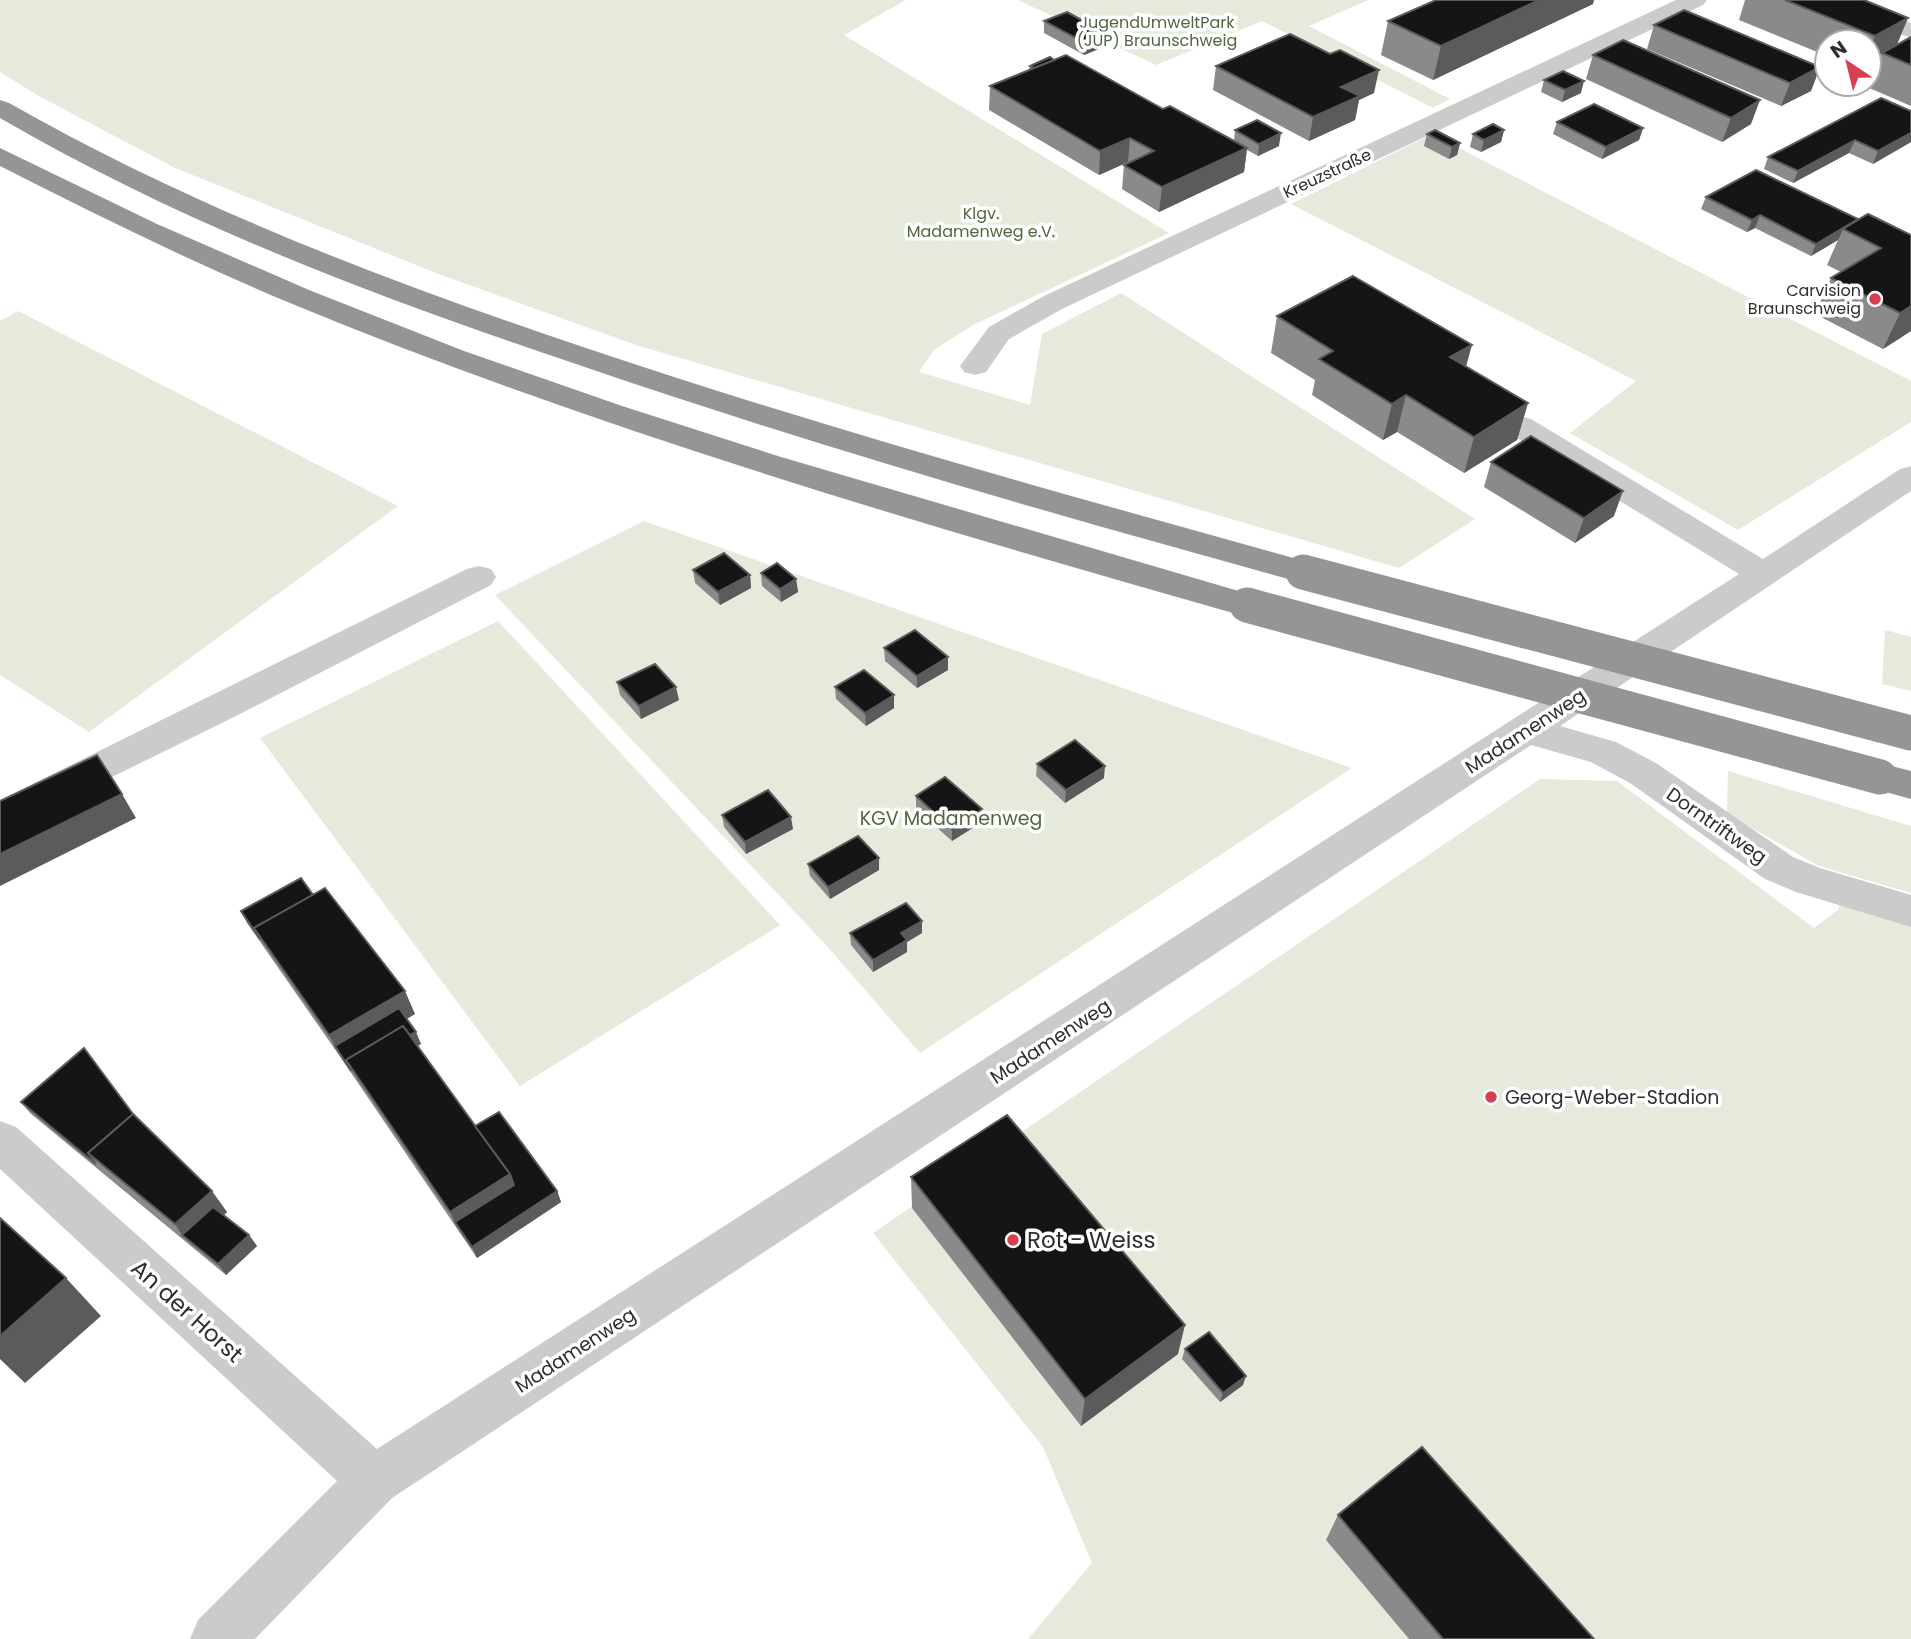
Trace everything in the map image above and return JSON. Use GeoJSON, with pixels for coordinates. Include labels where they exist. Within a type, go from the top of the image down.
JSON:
{"type":"FeatureCollection","features":[{"type":"Feature","properties":{"kind":"highway"},"geometry":{"type":"LineString","coordinates":[[0,108],[136,182],[288,249],[464,317],[693,395],[879,453],[1303,572],[1911,733]]}},
{"type":"Feature","properties":{"kind":"highway"},"geometry":{"type":"LineString","coordinates":[[0,156],[89,204],[229,268],[457,357],[633,419],[907,507],[1247,606],[1896,781]]}},
{"type":"Feature","properties":{"kind":"street","name":"Kreuzstraße"},"geometry":{"type":"LineString","coordinates":[[975,366],[999,333],[1052,303],[1695,0]]}},
{"type":"Feature","properties":{"kind":"street"},"geometry":{"type":"LineString","coordinates":[[1826,0],[1911,31]]}},
{"type":"Feature","properties":{"kind":"street"},"geometry":{"type":"LineString","coordinates":[[1520,426],[1763,574]]}},
{"type":"Feature","properties":{"kind":"street","name":"Madamenweg"},"geometry":{"type":"LineString","coordinates":[[216,1639],[374,1480],[1527,730],[1911,476]]}},
{"type":"Feature","properties":{"kind":"street"},"geometry":{"type":"LineString","coordinates":[[0,817],[478,577]]}},
{"type":"Feature","properties":{"kind":"street","name":"Dorntriftweg"},"geometry":{"type":"LineString","coordinates":[[1527,730],[1603,752],[1643,773],[1779,868],[1810,881],[1911,911]]}},
{"type":"Feature","properties":{"kind":"street","name":"An der Horst"},"geometry":{"type":"LineString","coordinates":[[0,1141],[374,1480]]}},
{"type":"Feature","properties":{"kind":"green space","name":"Klgv. Madamenweg e.V."},"geometry":{"type":"Polygon","coordinates":[[[0,0],[906,0],[844,35],[1169,233],[973,325],[934,350],[919,372],[1030,405],[1042,334],[1121,293],[1475,519],[1399,568],[636,345],[436,273],[175,168],[37,95],[0,72],[0,0]]]}},
{"type":"Feature","properties":{"kind":"green space","name":"JugendUmweltPark (JUP) Braunschweig"},"geometry":{"type":"Polygon","coordinates":[[[1018,0],[1368,0],[1309,26],[1450,99],[1433,108],[1262,21],[1156,65],[1018,0]]]}},
{"type":"Feature","properties":{"kind":"green space"},"geometry":{"type":"Polygon","coordinates":[[[1432,134],[1911,381],[1911,422],[1738,530],[1570,433],[1636,381],[1291,204],[1432,134]]]}},
{"type":"Feature","properties":{"kind":"green space"},"geometry":{"type":"Polygon","coordinates":[[[18,311],[398,506],[89,732],[0,675],[0,321],[18,311]]]}},
{"type":"Feature","properties":{"kind":"green space","name":"KGV Madamenweg"},"geometry":{"type":"Polygon","coordinates":[[[644,521],[1352,768],[920,1053],[826,945],[495,595],[644,521]]]}},
{"type":"Feature","properties":{"kind":"green space"},"geometry":{"type":"Polygon","coordinates":[[[498,621],[780,925],[520,1086],[260,738],[498,621]]]}},
{"type":"Feature","properties":{"kind":"green space"},"geometry":{"type":"Polygon","coordinates":[[[1885,630],[1911,637],[1911,691],[1882,684],[1885,630]]]}},
{"type":"Feature","properties":{"kind":"green space"},"geometry":{"type":"Polygon","coordinates":[[[1728,771],[1911,826],[1911,893],[1819,866],[1727,814],[1728,771]]]}},
{"type":"Feature","properties":{"kind":"green space","name":"Georg-Weber-Stadion"},"geometry":{"type":"Polygon","coordinates":[[[1540,779],[1617,781],[1814,928],[1839,909],[1839,900],[1911,922],[1911,1639],[1028,1639],[1092,1563],[1043,1447],[873,1233],[1540,779]]]}},
{"type":"Feature","properties":{"kind":"building"},"geometry":{"type":"Polygon","coordinates":[[[1436,0],[1539,0],[1441,46],[1388,21],[1436,0]]]}},
{"type":"Feature","properties":{"kind":"building"},"geometry":{"type":"Polygon","coordinates":[[[1785,0],[1864,0],[1908,18],[1883,32],[1883,28],[1855,28],[1785,0]]]}},
{"type":"Feature","properties":{"kind":"building"},"geometry":{"type":"Polygon","coordinates":[[[1684,10],[1813,64],[1813,71],[1790,83],[1654,25],[1684,10]]]}},
{"type":"Feature","properties":{"kind":"building"},"geometry":{"type":"Polygon","coordinates":[[[1067,12],[1107,34],[1085,43],[1044,21],[1067,12]]]}},
{"type":"Feature","properties":{"kind":"building"},"geometry":{"type":"Polygon","coordinates":[[[1290,34],[1330,54],[1340,50],[1379,70],[1341,87],[1360,96],[1313,117],[1216,66],[1290,34]]]}},
{"type":"Feature","properties":{"kind":"building"},"geometry":{"type":"Polygon","coordinates":[[[1911,37],[1911,65],[1883,52],[1911,37]]]}},
{"type":"Feature","properties":{"kind":"building"},"geometry":{"type":"Polygon","coordinates":[[[1623,40],[1760,100],[1731,118],[1593,55],[1623,40]]]}},
{"type":"Feature","properties":{"kind":"building"},"geometry":{"type":"Polygon","coordinates":[[[1066,55],[1163,109],[1170,106],[1247,148],[1162,187],[1124,165],[1154,151],[1130,138],[1100,151],[990,86],[1066,55]]]}},
{"type":"Feature","properties":{"kind":"building"},"geometry":{"type":"Polygon","coordinates":[[[1050,57],[1054,60],[1034,68],[1030,66],[1050,57]]]}},
{"type":"Feature","properties":{"kind":"building"},"geometry":{"type":"Polygon","coordinates":[[[1563,71],[1584,81],[1565,90],[1544,80],[1563,71]]]}},
{"type":"Feature","properties":{"kind":"building"},"geometry":{"type":"Polygon","coordinates":[[[1881,98],[1911,111],[1911,133],[1878,151],[1855,140],[1798,171],[1768,157],[1881,98]]]}},
{"type":"Feature","properties":{"kind":"building"},"geometry":{"type":"Polygon","coordinates":[[[1594,104],[1643,128],[1606,147],[1557,122],[1594,104]]]}},
{"type":"Feature","properties":{"kind":"building"},"geometry":{"type":"Polygon","coordinates":[[[1257,120],[1281,133],[1259,144],[1235,130],[1257,120]]]}},
{"type":"Feature","properties":{"kind":"building"},"geometry":{"type":"Polygon","coordinates":[[[1493,124],[1504,130],[1484,140],[1473,134],[1493,124]]]}},
{"type":"Feature","properties":{"kind":"building"},"geometry":{"type":"Polygon","coordinates":[[[1435,130],[1460,143],[1452,147],[1427,134],[1435,130]]]}},
{"type":"Feature","properties":{"kind":"building"},"geometry":{"type":"Polygon","coordinates":[[[1756,170],[1858,219],[1816,244],[1760,215],[1752,220],[1706,197],[1756,170]]]}},
{"type":"Feature","properties":{"kind":"building"},"geometry":{"type":"Polygon","coordinates":[[[1868,214],[1911,235],[1911,306],[1900,313],[1831,278],[1881,248],[1843,229],[1868,214]]]}},
{"type":"Feature","properties":{"kind":"building"},"geometry":{"type":"Polygon","coordinates":[[[1353,276],[1472,345],[1450,357],[1528,403],[1474,437],[1406,395],[1392,404],[1319,359],[1333,351],[1277,316],[1353,276]]]}},
{"type":"Feature","properties":{"kind":"building"},"geometry":{"type":"Polygon","coordinates":[[[1531,436],[1623,491],[1584,518],[1491,462],[1531,436]]]}},
{"type":"Feature","properties":{"kind":"building"},"geometry":{"type":"Polygon","coordinates":[[[724,553],[750,575],[718,592],[693,570],[724,553]]]}},
{"type":"Feature","properties":{"kind":"building"},"geometry":{"type":"Polygon","coordinates":[[[777,563],[796,579],[780,589],[761,573],[777,563]]]}},
{"type":"Feature","properties":{"kind":"building"},"geometry":{"type":"Polygon","coordinates":[[[915,630],[948,657],[917,676],[884,648],[915,630]]]}},
{"type":"Feature","properties":{"kind":"building"},"geometry":{"type":"Polygon","coordinates":[[[655,664],[676,687],[639,706],[617,682],[655,664]]]}},
{"type":"Feature","properties":{"kind":"building"},"geometry":{"type":"Polygon","coordinates":[[[864,670],[894,695],[865,713],[835,687],[864,670]]]}},
{"type":"Feature","properties":{"kind":"building"},"geometry":{"type":"Polygon","coordinates":[[[1075,740],[1105,766],[1066,790],[1037,764],[1075,740]]]}},
{"type":"Feature","properties":{"kind":"building"},"geometry":{"type":"Polygon","coordinates":[[[97,755],[122,794],[0,854],[0,801],[97,755]]]}},
{"type":"Feature","properties":{"kind":"building"},"geometry":{"type":"Polygon","coordinates":[[[945,777],[982,809],[952,829],[916,796],[945,777]]]}},
{"type":"Feature","properties":{"kind":"building"},"geometry":{"type":"Polygon","coordinates":[[[768,790],[791,817],[745,842],[722,815],[768,790]]]}},
{"type":"Feature","properties":{"kind":"building"},"geometry":{"type":"Polygon","coordinates":[[[858,836],[879,858],[828,887],[808,864],[858,836]]]}},
{"type":"Feature","properties":{"kind":"building"},"geometry":{"type":"Polygon","coordinates":[[[301,878],[313,895],[254,928],[260,939],[241,911],[301,878]]]}},
{"type":"Feature","properties":{"kind":"building"},"geometry":{"type":"Polygon","coordinates":[[[325,888],[405,991],[329,1035],[254,928],[325,888]]]}},
{"type":"Feature","properties":{"kind":"building"},"geometry":{"type":"Polygon","coordinates":[[[906,903],[922,921],[901,933],[907,940],[873,960],[850,933],[906,903]]]}},
{"type":"Feature","properties":{"kind":"building"},"geometry":{"type":"Polygon","coordinates":[[[399,1008],[416,1032],[410,1035],[403,1026],[346,1060],[351,1071],[335,1046],[399,1008]]]}},
{"type":"Feature","properties":{"kind":"building"},"geometry":{"type":"Polygon","coordinates":[[[403,1026],[510,1174],[450,1212],[346,1060],[403,1026]]]}},
{"type":"Feature","properties":{"kind":"building"},"geometry":{"type":"Polygon","coordinates":[[[84,1048],[133,1114],[88,1153],[96,1164],[21,1102],[84,1048]]]}},
{"type":"Feature","properties":{"kind":"building"},"geometry":{"type":"Polygon","coordinates":[[[499,1112],[557,1191],[472,1247],[455,1222],[514,1185],[510,1174],[475,1126],[499,1112]]]}},
{"type":"Feature","properties":{"kind":"building"},"geometry":{"type":"Polygon","coordinates":[[[133,1114],[212,1191],[175,1224],[88,1153],[133,1114]]]}},
{"type":"Feature","properties":{"kind":"building"},"geometry":{"type":"Polygon","coordinates":[[[1007,1115],[1185,1325],[1085,1399],[911,1177],[1007,1115]]]}},
{"type":"Feature","properties":{"kind":"building"},"geometry":{"type":"Polygon","coordinates":[[[213,1207],[249,1235],[218,1264],[182,1235],[213,1207]]]}},
{"type":"Feature","properties":{"kind":"building"},"geometry":{"type":"Polygon","coordinates":[[[0,1218],[66,1278],[0,1336],[0,1218]]]}},
{"type":"Feature","properties":{"kind":"building"},"geometry":{"type":"Polygon","coordinates":[[[1209,1332],[1246,1376],[1223,1393],[1185,1349],[1209,1332]]]}},
{"type":"Feature","properties":{"kind":"building"},"geometry":{"type":"Polygon","coordinates":[[[1422,1447],[1594,1639],[1443,1639],[1338,1515],[1422,1447]]]}},
{"type":"Feature","properties":{"kind":"place","name":"Carvision Braunschweig"},"geometry":{"type":"Point","coordinates":[1875,299]}},
{"type":"Feature","properties":{"kind":"place","name":"Georg-Weber-Stadion"},"geometry":{"type":"Point","coordinates":[1491,1097]}},
{"type":"Feature","properties":{"kind":"place","name":"Rot - Weiss"},"geometry":{"type":"Point","coordinates":[1013,1240]}}]}
